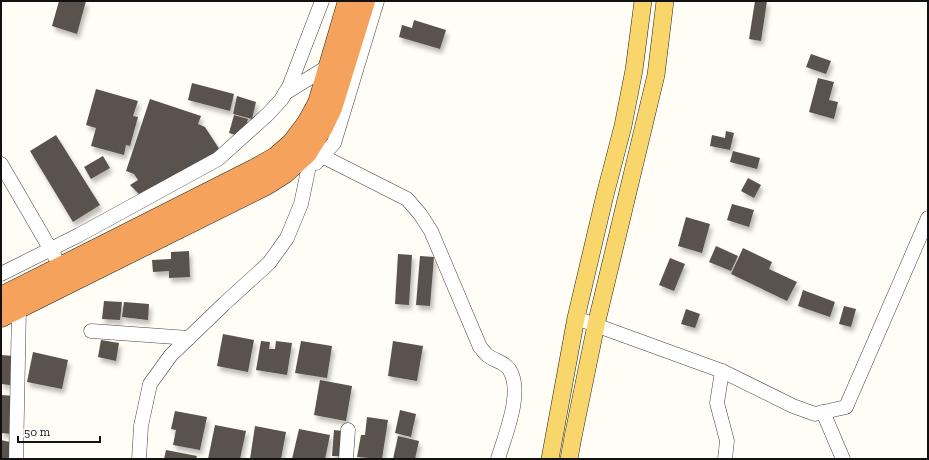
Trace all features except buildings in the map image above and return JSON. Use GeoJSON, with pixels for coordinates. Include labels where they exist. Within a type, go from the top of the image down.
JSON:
{"type":"FeatureCollection","features":[{"type":"Feature","properties":{"kind":"highway"},"geometry":{"type":"LineString","coordinates":[[1,297],[276,157],[292,143],[307,123],[318,103],[348,1]]}},
{"type":"Feature","properties":{"kind":"highway"},"geometry":{"type":"LineString","coordinates":[[1,317],[266,185],[285,173],[306,153],[318,149],[323,127],[332,108],[365,1]]}},
{"type":"Feature","properties":{"kind":"main road"},"geometry":{"type":"LineString","coordinates":[[550,459],[576,318],[623,126],[634,70],[643,1]]}},
{"type":"Feature","properties":{"kind":"main road"},"geometry":{"type":"LineString","coordinates":[[569,459],[596,325],[656,75],[665,1]]}},
{"type":"Feature","properties":{"kind":"street"},"geometry":{"type":"LineString","coordinates":[[1,274],[79,235],[218,159],[268,114],[285,94],[322,1]]}},
{"type":"Feature","properties":{"kind":"street"},"geometry":{"type":"LineString","coordinates":[[140,459],[142,426],[150,384],[171,355],[269,264],[287,238],[301,204],[308,172],[318,149],[334,143],[378,1]]}},
{"type":"Feature","properties":{"kind":"street"},"geometry":{"type":"LineString","coordinates":[[285,94],[329,66]]}},
{"type":"Feature","properties":{"kind":"street"},"geometry":{"type":"LineString","coordinates":[[307,123],[318,149],[407,199],[420,214],[431,231],[480,347],[486,355],[504,364],[513,378],[515,391],[513,406],[498,459]]}},
{"type":"Feature","properties":{"kind":"street"},"geometry":{"type":"LineString","coordinates":[[1,164],[61,267]]}},
{"type":"Feature","properties":{"kind":"street"},"geometry":{"type":"LineString","coordinates":[[576,318],[722,372],[793,406],[815,414],[846,407],[928,218]]}},
{"type":"Feature","properties":{"kind":"street"},"geometry":{"type":"LineString","coordinates":[[16,459],[19,308]]}},
{"type":"Feature","properties":{"kind":"street"},"geometry":{"type":"LineString","coordinates":[[90,331],[189,338]]}},
{"type":"Feature","properties":{"kind":"street"},"geometry":{"type":"LineString","coordinates":[[722,372],[717,403],[727,441],[725,459]]}},
{"type":"Feature","properties":{"kind":"street"},"geometry":{"type":"LineString","coordinates":[[823,412],[843,459]]}},
{"type":"Feature","properties":{"kind":"street"},"geometry":{"type":"LineString","coordinates":[[346,459],[348,430]]}}]}
